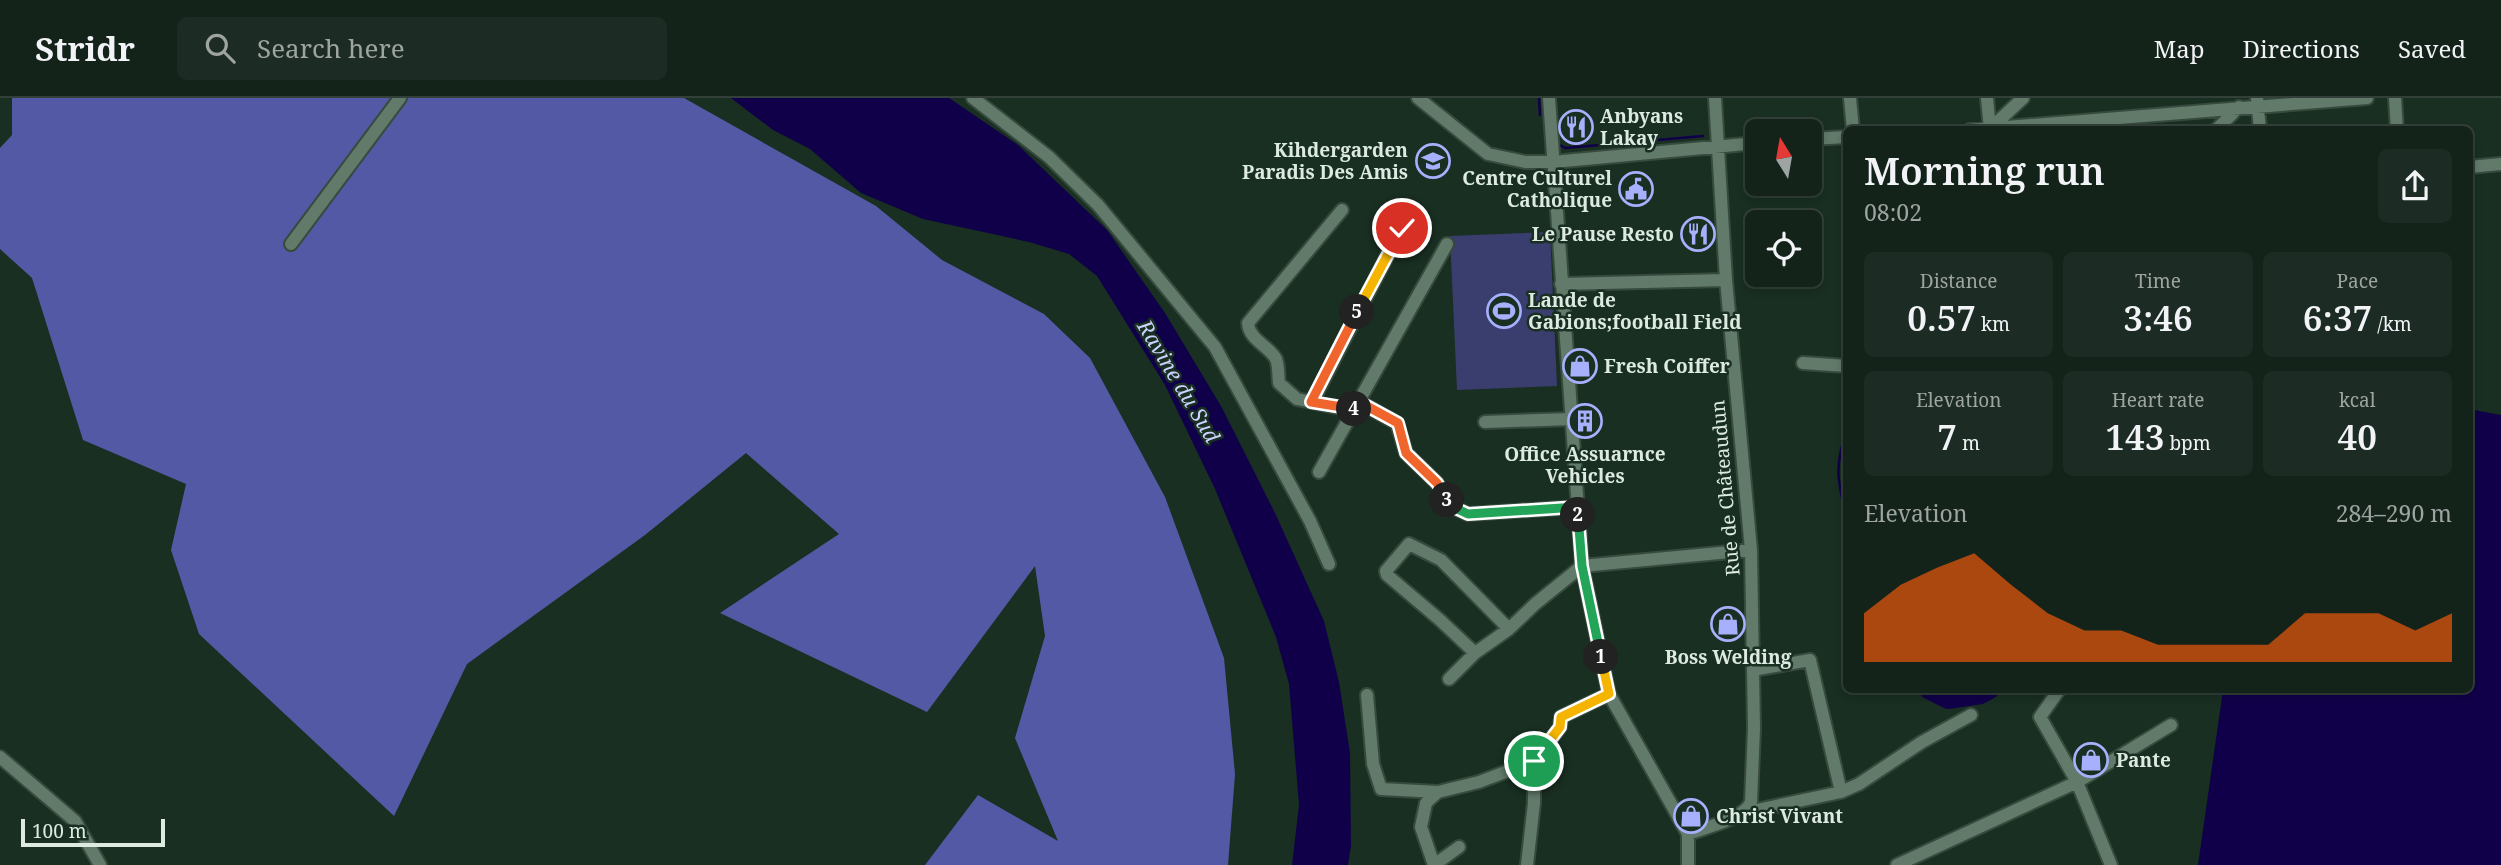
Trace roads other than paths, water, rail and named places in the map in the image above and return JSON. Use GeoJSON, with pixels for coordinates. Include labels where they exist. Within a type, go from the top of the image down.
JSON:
{"type":"FeatureCollection","features":[{"type":"Feature","properties":{"kind":"street"},"geometry":{"type":"LineString","coordinates":[[290,243],[400,98]]}},
{"type":"Feature","properties":{"kind":"street"},"geometry":{"type":"LineString","coordinates":[[973,98],[1049,157],[1092,199],[1215,347],[1310,521],[1329,564]]}},
{"type":"Feature","properties":{"kind":"street"},"geometry":{"type":"LineString","coordinates":[[1418,98],[1488,154],[1525,162],[1553,162],[1745,144]]}},
{"type":"Feature","properties":{"kind":"street"},"geometry":{"type":"LineString","coordinates":[[1549,98],[1582,566],[1609,694],[1688,834],[1688,865]]}},
{"type":"Feature","properties":{"kind":"street","name":"Rue de Châteaudun"},"geometry":{"type":"LineString","coordinates":[[1715,98],[1726,280],[1751,550],[1753,741],[1749,807]]}},
{"type":"Feature","properties":{"kind":"street"},"geometry":{"type":"LineString","coordinates":[[1850,98],[1853,126]]}},
{"type":"Feature","properties":{"kind":"street"},"geometry":{"type":"LineString","coordinates":[[1987,98],[1990,126]]}},
{"type":"Feature","properties":{"kind":"street"},"geometry":{"type":"LineString","coordinates":[[1993,126],[2023,98]]}},
{"type":"Feature","properties":{"kind":"street"},"geometry":{"type":"LineString","coordinates":[[2024,126],[2239,107],[2257,102],[2367,98]]}},
{"type":"Feature","properties":{"kind":"street"},"geometry":{"type":"LineString","coordinates":[[2395,98],[2397,126]]}},
{"type":"Feature","properties":{"kind":"street"},"geometry":{"type":"LineString","coordinates":[[2257,102],[2260,126]]}},
{"type":"Feature","properties":{"kind":"street"},"geometry":{"type":"LineString","coordinates":[[2220,126],[2239,107]]}},
{"type":"Feature","properties":{"kind":"street"},"geometry":{"type":"LineString","coordinates":[[1822,138],[1843,137]]}},
{"type":"Feature","properties":{"kind":"street"},"geometry":{"type":"LineString","coordinates":[[2473,167],[2501,164]]}},
{"type":"Feature","properties":{"kind":"street"},"geometry":{"type":"LineString","coordinates":[[1342,210],[1248,323],[1252,334],[1276,358],[1279,383],[1297,399],[1350,410],[1363,404],[1398,423],[1406,453],[1437,483],[1449,505],[1459,511],[1468,514],[1577,507]]}},
{"type":"Feature","properties":{"kind":"street"},"geometry":{"type":"LineString","coordinates":[[1311,402],[1402,228]]}},
{"type":"Feature","properties":{"kind":"street"},"geometry":{"type":"LineString","coordinates":[[1319,472],[1447,244]]}},
{"type":"Feature","properties":{"kind":"street"},"geometry":{"type":"LineString","coordinates":[[1561,284],[1726,280]]}},
{"type":"Feature","properties":{"kind":"street"},"geometry":{"type":"LineString","coordinates":[[1803,363],[1843,366]]}},
{"type":"Feature","properties":{"kind":"street"},"geometry":{"type":"LineString","coordinates":[[1485,422],[1570,419]]}},
{"type":"Feature","properties":{"kind":"street"},"geometry":{"type":"LineString","coordinates":[[1475,653],[1387,575],[1386,571],[1409,544],[1426,551],[1447,566],[1509,629]]}},
{"type":"Feature","properties":{"kind":"street"},"geometry":{"type":"LineString","coordinates":[[1449,678],[1475,653],[1509,629],[1582,566],[1751,550]]}},
{"type":"Feature","properties":{"kind":"street"},"geometry":{"type":"LineString","coordinates":[[1753,670],[1810,660],[1840,792]]}},
{"type":"Feature","properties":{"kind":"street"},"geometry":{"type":"LineString","coordinates":[[2057,693],[2040,717],[2077,782],[2111,865]]}},
{"type":"Feature","properties":{"kind":"street"},"geometry":{"type":"LineString","coordinates":[[1367,695],[1373,764],[1381,789],[1438,792],[1479,782],[1534,761],[1560,727],[1561,717],[1609,694]]}},
{"type":"Feature","properties":{"kind":"street"},"geometry":{"type":"LineString","coordinates":[[1688,834],[1738,815],[1749,807],[1752,811],[1840,792],[1859,784],[1922,742],[1971,715]]}},
{"type":"Feature","properties":{"kind":"street"},"geometry":{"type":"LineString","coordinates":[[1897,865],[2077,782],[2171,725]]}},
{"type":"Feature","properties":{"kind":"street"},"geometry":{"type":"LineString","coordinates":[[0,757],[75,821],[100,865]]}},
{"type":"Feature","properties":{"kind":"street"},"geometry":{"type":"LineString","coordinates":[[1527,865],[1534,803],[1534,761]]}},
{"type":"Feature","properties":{"kind":"street"},"geometry":{"type":"LineString","coordinates":[[1438,792],[1426,803],[1422,827],[1434,865],[1459,847]]}},
{"type":"Feature","properties":{"kind":"water","name":"Ravine du Sud"},"geometry":{"type":"Polygon","coordinates":[[[731,98],[949,98],[1018,145],[1107,230],[1165,313],[1221,406],[1275,513],[1324,621],[1339,682],[1350,753],[1351,846],[1348,865],[1292,865],[1299,805],[1289,684],[1276,637],[1215,489],[1165,385],[1097,276],[1069,254],[1029,242],[923,219],[861,193],[810,149],[773,130],[731,98]]]}},
{"type":"Feature","properties":{"kind":"water"},"geometry":{"type":"Polygon","coordinates":[[[2473,410],[2501,415],[2501,865],[2198,865],[2223,693],[2473,693],[2473,410]]]}},
{"type":"Feature","properties":{"kind":"waterway"},"geometry":{"type":"LineString","coordinates":[[1539,98],[1540,115]]}},
{"type":"Feature","properties":{"kind":"waterway"},"geometry":{"type":"LineString","coordinates":[[1558,144],[1565,148],[1703,136]]}},
{"type":"Feature","properties":{"kind":"waterway"},"geometry":{"type":"LineString","coordinates":[[1720,286],[1728,366]]}},
{"type":"Feature","properties":{"kind":"waterway"},"geometry":{"type":"LineString","coordinates":[[1843,443],[1839,473],[1843,501]]}},
{"type":"Feature","properties":{"kind":"waterway"},"geometry":{"type":"LineString","coordinates":[[1934,693],[1948,700],[1985,693]]}},
{"type":"Feature","properties":{"kind":"place","name":"Anbyans Lakay"},"geometry":{"type":"Point","coordinates":[1576,127]}},
{"type":"Feature","properties":{"kind":"place","name":"Kihdergarden Paradis Des Amis"},"geometry":{"type":"Point","coordinates":[1433,161]}},
{"type":"Feature","properties":{"kind":"place","name":"Centre Culturel Catholique"},"geometry":{"type":"Point","coordinates":[1636,189]}},
{"type":"Feature","properties":{"kind":"place","name":"Le Pause Resto"},"geometry":{"type":"Point","coordinates":[1698,234]}},
{"type":"Feature","properties":{"kind":"place","name":"Lande de Gabions;football Field"},"geometry":{"type":"Point","coordinates":[1504,311]}},
{"type":"Feature","properties":{"kind":"place","name":"Fresh Coiffer"},"geometry":{"type":"Point","coordinates":[1580,366]}},
{"type":"Feature","properties":{"kind":"place","name":"Office Assuarnce Vehicles"},"geometry":{"type":"Point","coordinates":[1585,421]}},
{"type":"Feature","properties":{"kind":"place","name":"Boss Welding"},"geometry":{"type":"Point","coordinates":[1728,624]}},
{"type":"Feature","properties":{"kind":"place","name":"Pante"},"geometry":{"type":"Point","coordinates":[2091,760]}},
{"type":"Feature","properties":{"kind":"place","name":"Christ Vivant"},"geometry":{"type":"Point","coordinates":[1691,816]}}]}
